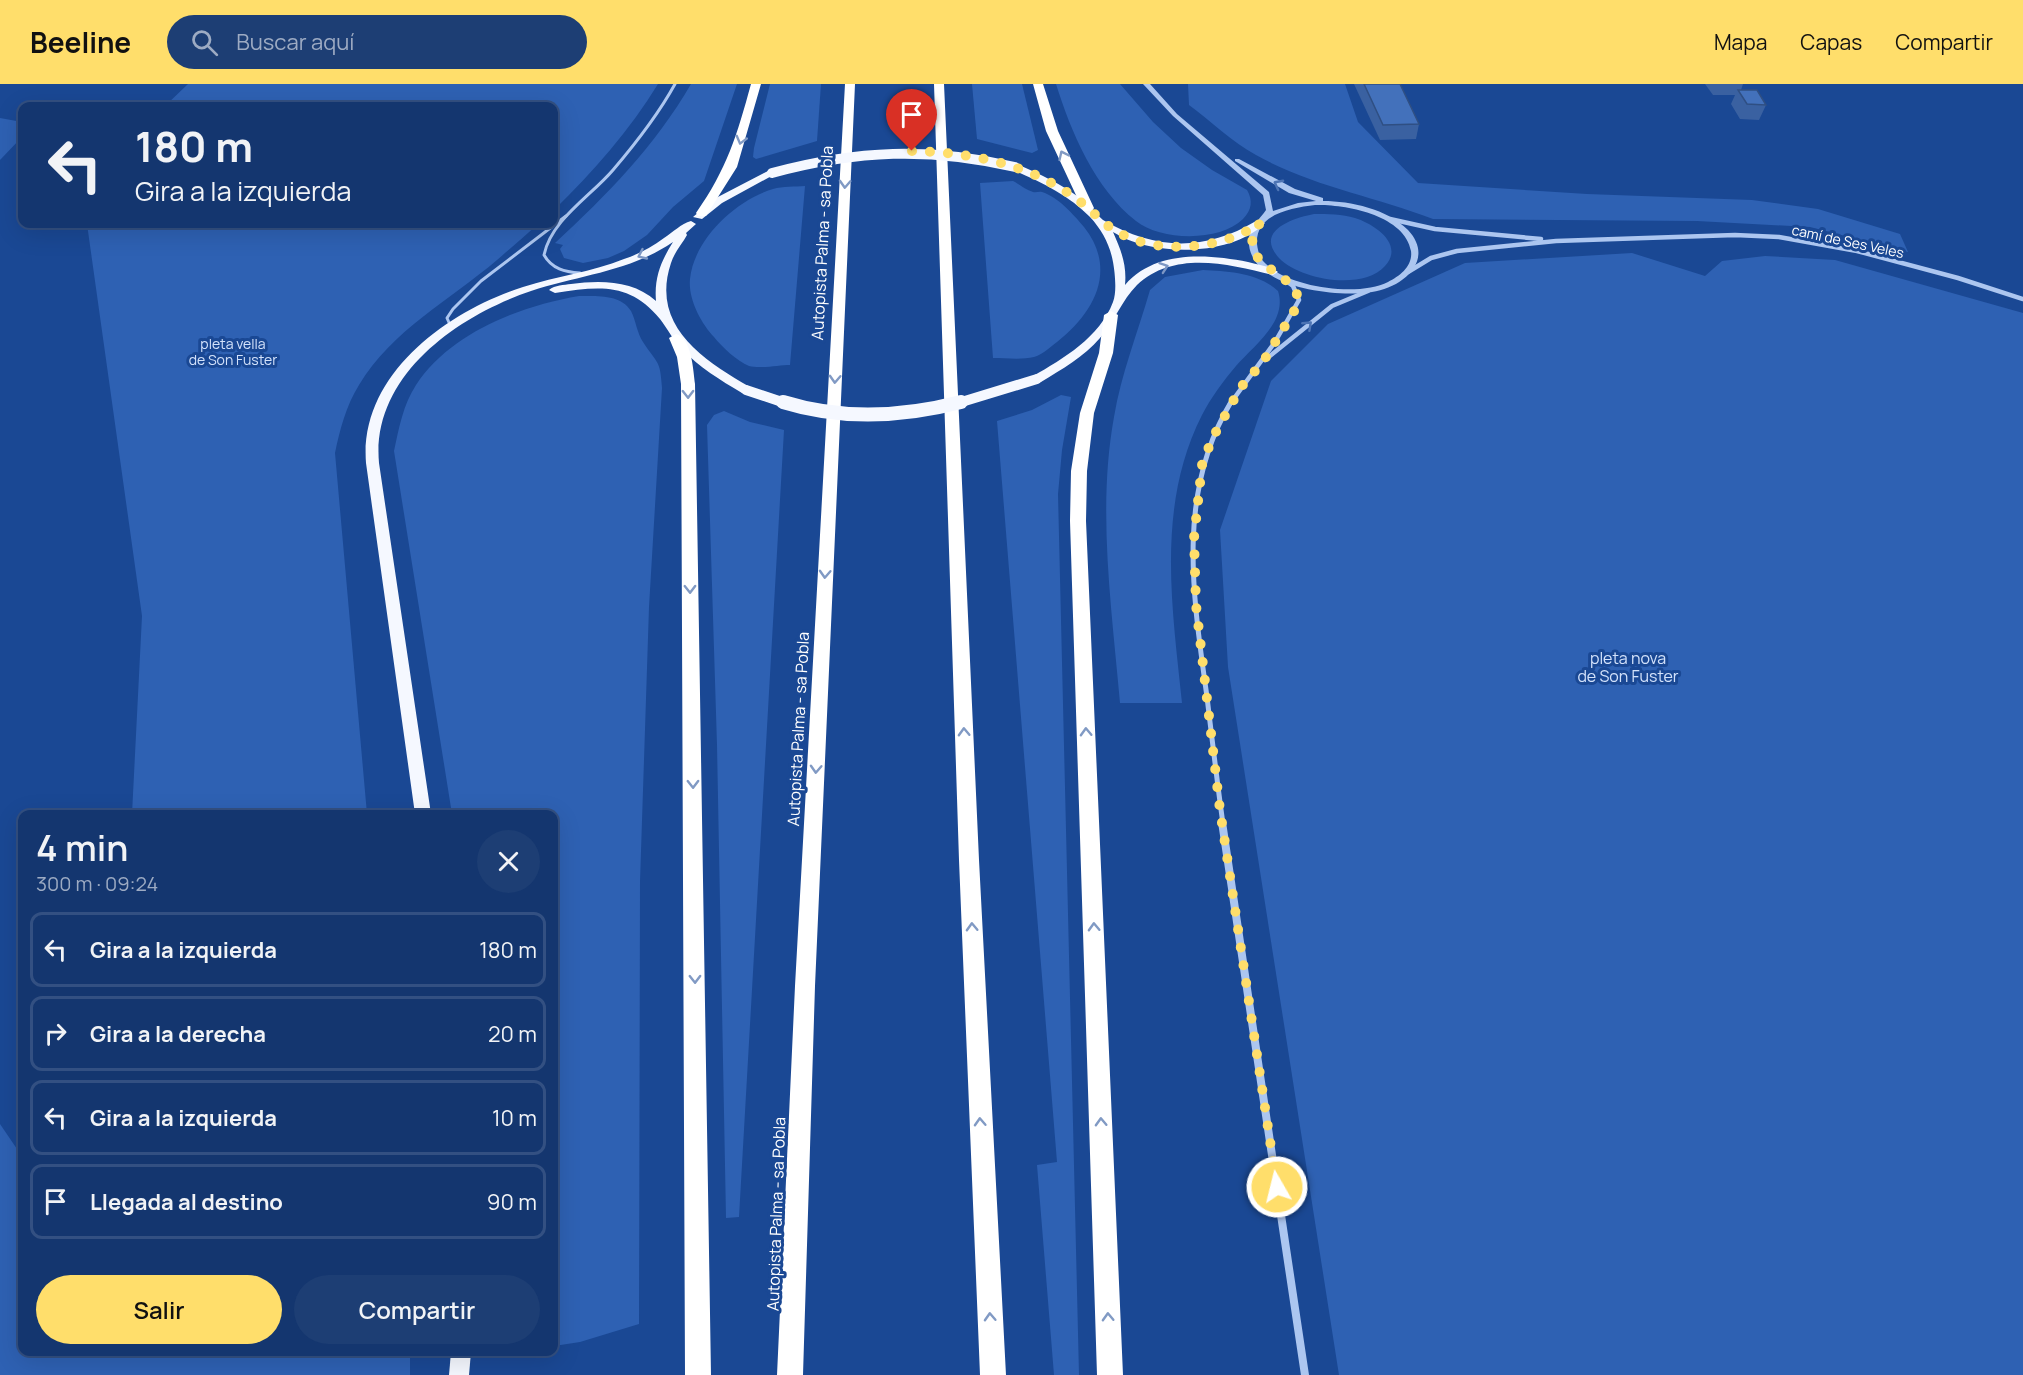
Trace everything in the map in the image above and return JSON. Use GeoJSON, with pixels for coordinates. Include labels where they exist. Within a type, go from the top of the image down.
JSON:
{"type":"FeatureCollection","features":[{"type":"Feature","properties":{"kind":"highway"},"geometry":{"type":"LineString","coordinates":[[702,213],[720,191],[735,161],[756,84]]}},
{"type":"Feature","properties":{"kind":"highway","name":"Autopista Palma - sa Pobla"},"geometry":{"type":"LineString","coordinates":[[790,1375],[805,986],[850,84]]}},
{"type":"Feature","properties":{"kind":"highway"},"geometry":{"type":"LineString","coordinates":[[939,84],[968,837],[993,1375]]}},
{"type":"Feature","properties":{"kind":"highway"},"geometry":{"type":"LineString","coordinates":[[1038,84],[1052,131],[1088,208]]}},
{"type":"Feature","properties":{"kind":"highway"},"geometry":{"type":"LineString","coordinates":[[1110,1375],[1077,521],[1079,471],[1088,413],[1106,353],[1115,308]]}},
{"type":"Feature","properties":{"kind":"highway"},"geometry":{"type":"LineString","coordinates":[[676,338],[684,357],[688,384],[698,1375]]}},
{"type":"Feature","properties":{"kind":"main road"},"geometry":{"type":"LineString","coordinates":[[1115,308],[1122,282],[1119,258],[1108,231],[1088,208],[1066,191],[1016,167],[960,155],[898,151],[835,157],[772,172],[745,185],[702,213],[691,224],[665,263],[660,298],[666,319],[676,338],[694,357],[717,374],[746,390],[800,407],[828,411],[887,413],[941,408],[975,401],[1037,379],[1070,359],[1096,337],[1115,308],[1140,277],[1160,268],[1185,261],[1226,261],[1278,275]]}},
{"type":"Feature","properties":{"kind":"main road"},"geometry":{"type":"LineString","coordinates":[[1099,219],[1126,236],[1174,246],[1220,243],[1246,233],[1263,220]]}},
{"type":"Feature","properties":{"kind":"main road"},"geometry":{"type":"LineString","coordinates":[[422,810],[381,530],[372,445],[381,407],[400,374],[422,348],[466,318],[509,295],[640,256],[691,224]]}},
{"type":"Feature","properties":{"kind":"main road"},"geometry":{"type":"LineString","coordinates":[[466,318],[544,292],[591,286],[616,287],[638,294],[666,319]]}},
{"type":"Feature","properties":{"kind":"main road"},"geometry":{"type":"LineString","coordinates":[[459,1375],[461,1356]]}},
{"type":"Feature","properties":{"kind":"street"},"geometry":{"type":"LineString","coordinates":[[1146,84],[1175,115],[1261,188],[1270,202],[1270,210],[1253,236],[1254,251],[1278,275],[1293,286],[1299,300],[1263,362]]}},
{"type":"Feature","properties":{"kind":"street"},"geometry":{"type":"LineString","coordinates":[[1215,149],[1292,191],[1360,208],[1406,224],[1556,241]]}},
{"type":"Feature","properties":{"kind":"street"},"geometry":{"type":"LineString","coordinates":[[1263,220],[1292,206],[1333,203]]}},
{"type":"Feature","properties":{"kind":"street"},"geometry":{"type":"LineString","coordinates":[[1384,217],[1402,230],[1413,244],[1414,258],[1407,272]]}},
{"type":"Feature","properties":{"kind":"street","name":"camí de Ses Veles"},"geometry":{"type":"LineString","coordinates":[[1556,241],[1735,235],[1779,237],[1887,258],[2023,299]]}},
{"type":"Feature","properties":{"kind":"street"},"geometry":{"type":"LineString","coordinates":[[1305,1375],[1220,810],[1196,605],[1194,538],[1202,465],[1225,412],[1241,387],[1263,362],[1332,306],[1393,283],[1431,258],[1457,251],[1556,241]]}},
{"type":"Feature","properties":{"kind":"street"},"geometry":{"type":"LineString","coordinates":[[1278,275],[1320,291],[1347,293],[1372,290]]}},
{"type":"Feature","properties":{"kind":"lane"},"geometry":{"type":"LineString","coordinates":[[591,272],[577,273],[562,270],[549,263],[544,255],[545,244],[573,211],[611,173],[667,100],[675,84]]}},
{"type":"Feature","properties":{"kind":"lane"},"geometry":{"type":"LineString","coordinates":[[558,222],[573,211]]}},
{"type":"Feature","properties":{"kind":"lane"},"geometry":{"type":"LineString","coordinates":[[451,327],[447,318],[453,307],[483,280],[551,228]]}},
{"type":"Feature","properties":{"kind":"green space"},"geometry":{"type":"Polygon","coordinates":[[[188,84],[658,84],[610,150],[558,206],[558,102],[169,102],[188,84]]]}},
{"type":"Feature","properties":{"kind":"green space"},"geometry":{"type":"Polygon","coordinates":[[[691,84],[737,84],[704,181],[673,207],[647,235],[624,251],[608,258],[583,263],[564,258],[560,249],[563,245],[555,243],[629,169],[662,128],[691,84]]]}},
{"type":"Feature","properties":{"kind":"green space"},"geometry":{"type":"Polygon","coordinates":[[[770,84],[821,84],[817,141],[756,159],[753,157],[754,148],[770,84]]]}},
{"type":"Feature","properties":{"kind":"green space"},"geometry":{"type":"Polygon","coordinates":[[[972,84],[1022,84],[1038,150],[1032,153],[977,139],[972,84]]]}},
{"type":"Feature","properties":{"kind":"green space"},"geometry":{"type":"Polygon","coordinates":[[[1056,84],[1120,84],[1153,122],[1181,148],[1212,170],[1247,190],[1251,205],[1246,216],[1233,227],[1220,232],[1190,236],[1160,232],[1136,221],[1108,193],[1086,158],[1069,121],[1056,84]]]}},
{"type":"Feature","properties":{"kind":"green space"},"geometry":{"type":"Polygon","coordinates":[[[1188,84],[1345,84],[1358,122],[1418,183],[1587,194],[1752,200],[1818,209],[1900,234],[1908,252],[1810,227],[1697,221],[1433,219],[1321,183],[1256,155],[1230,138],[1189,105],[1188,84]]]}},
{"type":"Feature","properties":{"kind":"green space"},"geometry":{"type":"Polygon","coordinates":[[[0,118],[18,121],[18,141],[0,160],[0,118]]]}},
{"type":"Feature","properties":{"kind":"green space"},"geometry":{"type":"Polygon","coordinates":[[[1013,181],[1030,191],[1042,192],[1065,206],[1084,227],[1094,243],[1099,259],[1100,275],[1097,290],[1082,318],[1043,353],[1019,359],[993,358],[980,183],[1013,181]]]}},
{"type":"Feature","properties":{"kind":"green space"},"geometry":{"type":"Polygon","coordinates":[[[805,186],[790,365],[749,366],[721,345],[700,318],[691,295],[690,279],[693,264],[708,236],[719,223],[745,202],[773,189],[805,186]]]}},
{"type":"Feature","properties":{"kind":"green space"},"geometry":{"type":"Polygon","coordinates":[[[1314,214],[1350,217],[1363,221],[1378,230],[1385,236],[1391,250],[1390,258],[1385,266],[1375,274],[1362,278],[1332,280],[1316,277],[1289,266],[1272,249],[1271,240],[1274,233],[1287,223],[1314,214]]]}},
{"type":"Feature","properties":{"kind":"green space","name":"pleta vella de Son Fuster"},"geometry":{"type":"Polygon","coordinates":[[[88,228],[533,228],[388,348],[372,365],[359,385],[350,401],[341,426],[335,453],[367,810],[132,810],[142,616],[88,228]]]}},
{"type":"Feature","properties":{"kind":"green space","name":"pleta nova de Son Fuster"},"geometry":{"type":"Polygon","coordinates":[[[1632,253],[1705,276],[1722,261],[1765,256],[1835,260],[2023,313],[2023,1375],[1339,1375],[1228,667],[1220,530],[1271,381],[1328,324],[1465,263],[1632,253]]]}},
{"type":"Feature","properties":{"kind":"green space"},"geometry":{"type":"Polygon","coordinates":[[[1203,270],[1242,274],[1262,280],[1278,291],[1280,302],[1278,313],[1267,333],[1231,371],[1205,409],[1188,450],[1178,485],[1171,557],[1174,630],[1182,703],[1120,703],[1106,524],[1109,452],[1117,401],[1150,290],[1165,277],[1203,270]]]}},
{"type":"Feature","properties":{"kind":"green space"},"geometry":{"type":"Polygon","coordinates":[[[579,296],[593,296],[608,297],[627,305],[641,338],[657,363],[662,388],[649,607],[640,882],[639,1324],[580,1342],[558,1345],[558,810],[451,810],[394,451],[408,401],[416,385],[430,367],[467,337],[488,325],[510,315],[579,296]]]}},
{"type":"Feature","properties":{"kind":"green space"},"geometry":{"type":"Polygon","coordinates":[[[1061,395],[1071,397],[1062,450],[1058,494],[1079,1375],[1054,1375],[1037,1165],[1057,1162],[997,421],[1032,410],[1061,395]]]}},
{"type":"Feature","properties":{"kind":"green space"},"geometry":{"type":"Polygon","coordinates":[[[724,411],[750,422],[784,430],[739,1217],[726,1218],[717,745],[707,425],[714,415],[724,411]]]}},
{"type":"Feature","properties":{"kind":"green space"},"geometry":{"type":"Polygon","coordinates":[[[0,1124],[18,1148],[18,1356],[410,1356],[410,1375],[0,1375],[0,1124]]]}},
{"type":"Feature","properties":{"kind":"building"},"geometry":{"type":"Polygon","coordinates":[[[1364,84],[1400,84],[1419,124],[1383,125],[1364,84]]]}},
{"type":"Feature","properties":{"kind":"building"},"geometry":{"type":"Polygon","coordinates":[[[1738,90],[1757,90],[1766,105],[1747,104],[1738,90]]]}},
{"type":"Feature","properties":{"kind":"route"},"geometry":{"type":"LineString","coordinates":[[912,151],[986,159],[1016,167],[1066,191],[1116,232],[1154,244],[1189,246],[1220,243],[1246,233],[1260,223],[1253,236],[1254,251],[1265,266],[1293,286],[1297,292],[1299,300],[1296,308],[1263,362],[1241,387],[1212,439],[1202,465],[1194,538],[1196,605],[1220,810],[1277,1187]]}}]}
